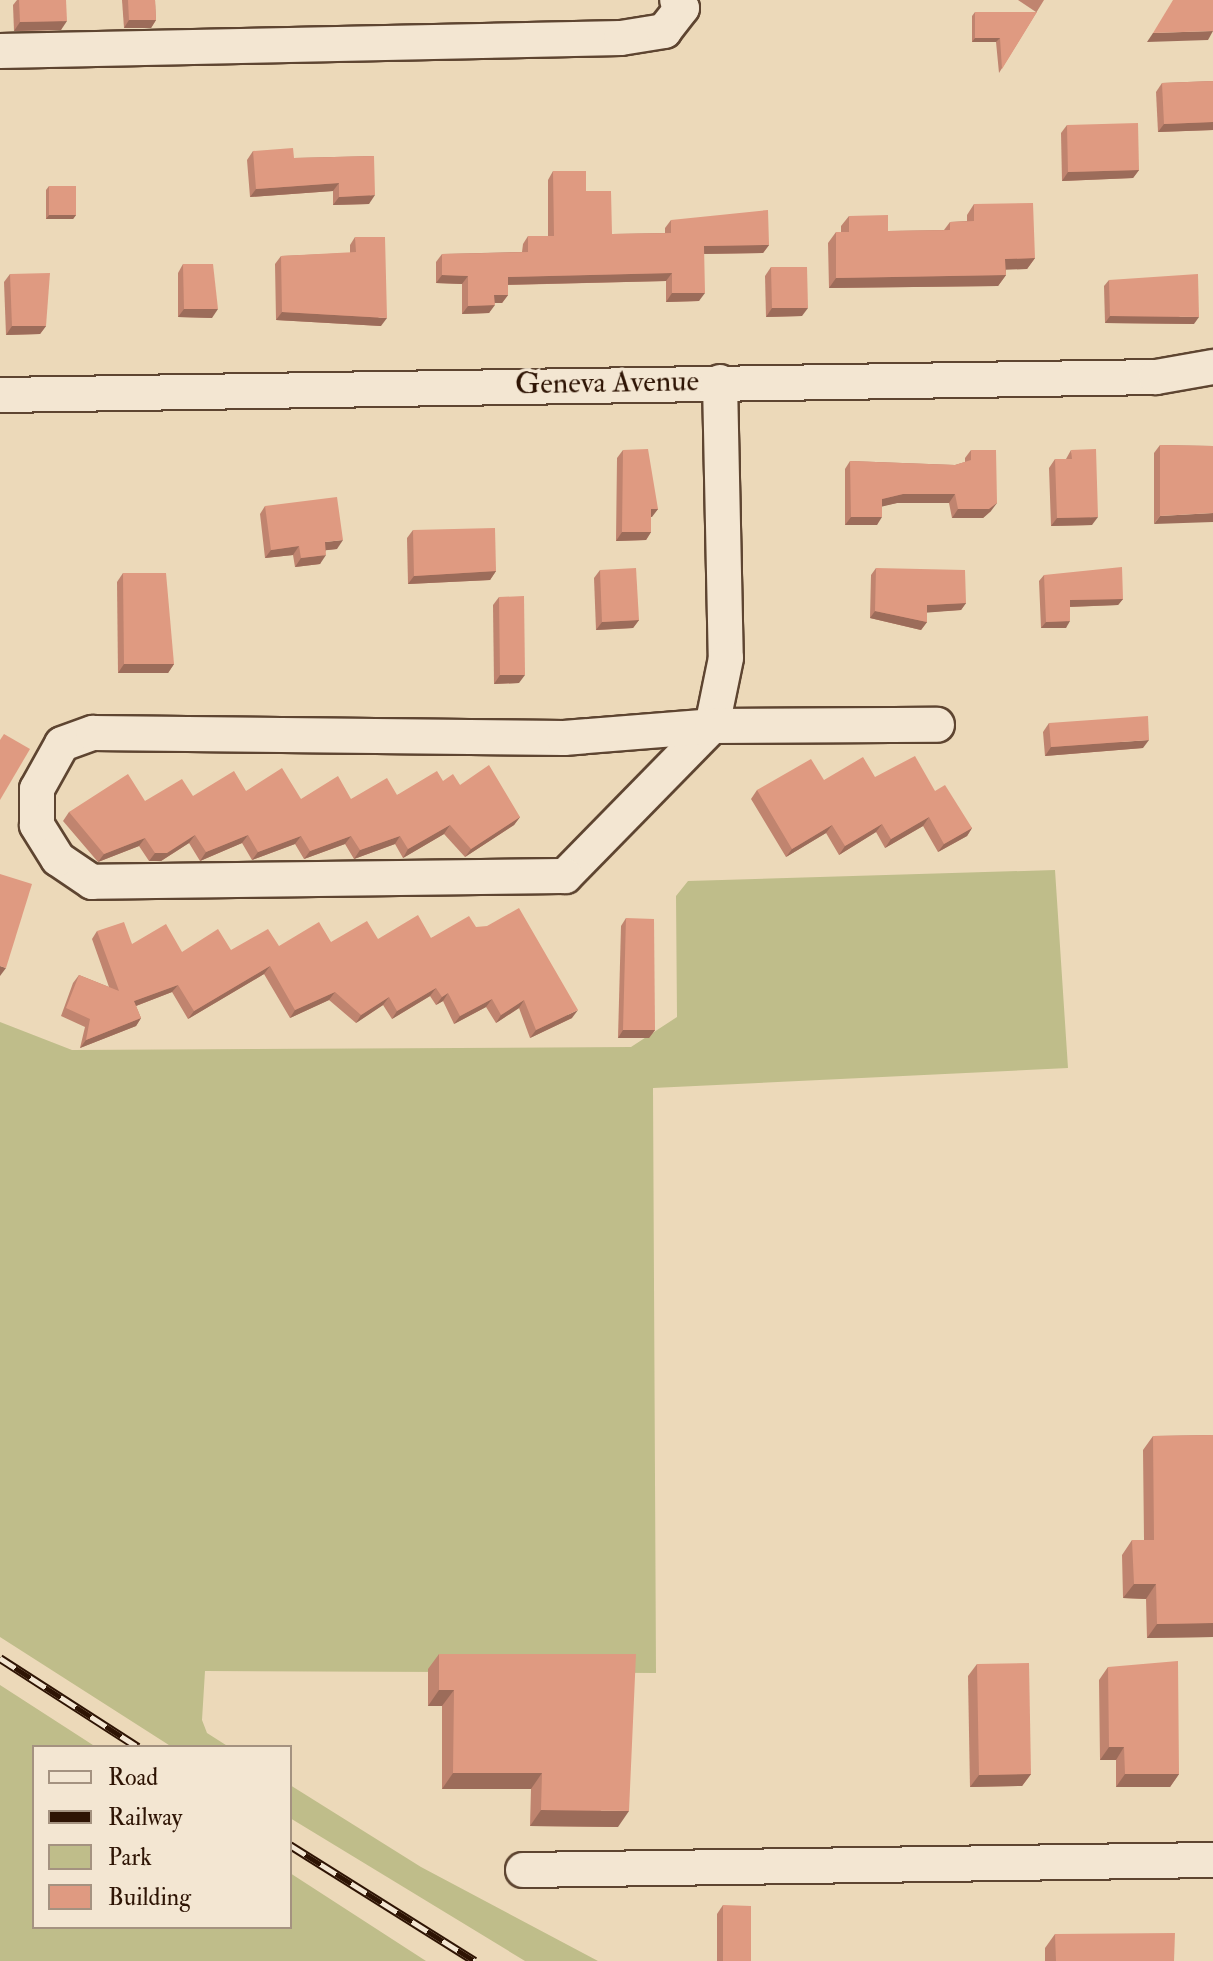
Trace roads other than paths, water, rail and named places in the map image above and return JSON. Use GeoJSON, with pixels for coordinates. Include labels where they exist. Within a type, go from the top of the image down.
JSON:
{"type":"FeatureCollection","features":[{"type":"Feature","properties":{"kind":"street"},"geometry":{"type":"LineString","coordinates":[[0,51],[621,38],[664,31],[682,8],[677,0]]}},
{"type":"Feature","properties":{"kind":"street","name":"Geneva Avenue"},"geometry":{"type":"LineString","coordinates":[[0,395],[1156,377],[1213,367]]}},
{"type":"Feature","properties":{"kind":"street"},"geometry":{"type":"LineString","coordinates":[[720,382],[726,658],[712,726],[565,876],[92,882],[58,859],[37,825],[37,789],[62,744],[93,733],[564,738],[712,726],[937,725]]}},
{"type":"Feature","properties":{"kind":"street"},"geometry":{"type":"LineString","coordinates":[[523,1870],[1213,1860]]}},
{"type":"Feature","properties":{"kind":"railway"},"geometry":{"type":"LineString","coordinates":[[0,1658],[135,1745]]}},
{"type":"Feature","properties":{"kind":"railway"},"geometry":{"type":"LineString","coordinates":[[292,1846],[475,1961]]}}]}
